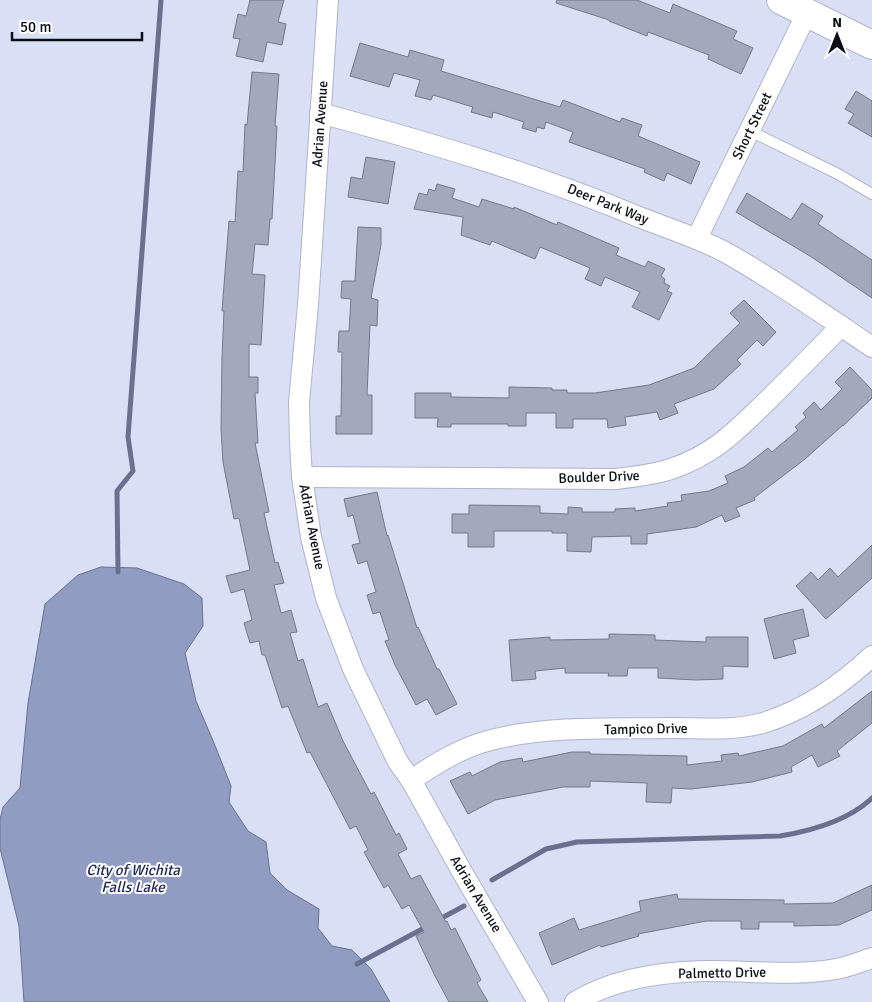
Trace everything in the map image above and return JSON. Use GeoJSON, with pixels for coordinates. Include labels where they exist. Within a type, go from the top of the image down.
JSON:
{"type":"FeatureCollection","features":[{"type":"Feature","properties":{"kind":"main road"},"geometry":{"type":"LineString","coordinates":[[781,0],[872,46]]}},
{"type":"Feature","properties":{"kind":"street","name":"Adrian Avenue"},"geometry":{"type":"LineString","coordinates":[[328,0],[308,305],[299,402],[302,478],[311,537],[326,598],[353,669],[398,762],[411,780],[538,1002]]}},
{"type":"Feature","properties":{"kind":"street","name":"Short Street"},"geometry":{"type":"LineString","coordinates":[[697,238],[807,13]]}},
{"type":"Feature","properties":{"kind":"street","name":"Deer Park Way"},"geometry":{"type":"LineString","coordinates":[[320,114],[368,126],[532,176],[579,192],[697,238],[724,251],[757,271],[872,348]]}},
{"type":"Feature","properties":{"kind":"street","name":"Boulder Drive"},"geometry":{"type":"LineString","coordinates":[[302,478],[605,479],[646,475],[670,470],[694,460],[718,446],[748,421],[841,326]]}},
{"type":"Feature","properties":{"kind":"street","name":"Tampico Drive"},"geometry":{"type":"LineString","coordinates":[[411,780],[436,763],[457,752],[485,742],[521,734],[594,730],[732,728],[762,723],[794,712],[820,698],[872,656]]}},
{"type":"Feature","properties":{"kind":"street","name":"Palmetto Drive"},"geometry":{"type":"LineString","coordinates":[[575,1002],[586,995],[617,983],[673,973],[702,971],[814,972],[837,969],[872,958]]}},
{"type":"Feature","properties":{"kind":"lane"},"geometry":{"type":"LineString","coordinates":[[750,131],[838,174],[872,194]]}},
{"type":"Feature","properties":{"kind":"water","name":"City of Wichita Falls Lake"},"geometry":{"type":"Polygon","coordinates":[[[101,567],[137,568],[184,584],[202,598],[203,626],[185,653],[196,701],[231,786],[229,802],[248,831],[266,842],[270,873],[287,890],[319,909],[318,928],[332,946],[352,950],[371,969],[390,1002],[24,1002],[19,926],[0,848],[0,820],[3,807],[20,788],[28,703],[45,604],[78,575],[101,567]]]}},
{"type":"Feature","properties":{"kind":"building"},"geometry":{"type":"Polygon","coordinates":[[[250,0],[284,0],[278,22],[286,24],[282,45],[267,42],[263,62],[236,56],[240,39],[233,38],[238,14],[246,16],[250,0]]]}},
{"type":"Feature","properties":{"kind":"building"},"geometry":{"type":"Polygon","coordinates":[[[557,0],[637,0],[670,13],[673,4],[737,31],[733,39],[753,48],[741,74],[708,59],[709,55],[648,32],[647,36],[609,20],[556,3],[557,0]]]}},
{"type":"Feature","properties":{"kind":"building"},"geometry":{"type":"Polygon","coordinates":[[[360,43],[408,57],[410,50],[444,60],[441,71],[560,107],[563,100],[620,122],[622,118],[642,125],[638,136],[700,162],[691,184],[667,173],[664,181],[644,172],[645,169],[569,142],[573,132],[546,122],[544,129],[537,127],[536,132],[522,128],[524,122],[493,112],[492,118],[471,112],[473,107],[433,95],[431,100],[415,96],[420,80],[394,73],[389,87],[350,76],[360,43]]]}},
{"type":"Feature","properties":{"kind":"building"},"geometry":{"type":"Polygon","coordinates":[[[252,72],[279,74],[272,219],[270,219],[268,245],[255,244],[252,274],[265,275],[261,345],[249,344],[249,377],[258,377],[258,393],[255,393],[258,443],[255,443],[269,512],[264,513],[275,563],[278,562],[284,583],[274,585],[281,613],[291,610],[297,632],[290,633],[298,661],[303,659],[318,707],[327,703],[343,741],[371,794],[374,792],[396,835],[399,833],[407,849],[398,854],[411,879],[420,875],[451,930],[455,928],[481,980],[477,983],[488,1002],[449,1002],[416,936],[424,932],[409,905],[402,909],[388,885],[384,888],[364,852],[368,850],[356,826],[350,829],[310,752],[307,753],[288,706],[282,708],[265,655],[262,655],[259,641],[250,643],[244,623],[252,620],[244,589],[231,593],[226,576],[250,570],[239,518],[234,519],[223,462],[221,429],[224,311],[222,311],[229,221],[235,222],[238,171],[243,172],[245,124],[247,125],[252,72]]]}},
{"type":"Feature","properties":{"kind":"building"},"geometry":{"type":"Polygon","coordinates":[[[856,91],[872,101],[872,137],[848,123],[854,114],[845,109],[856,91]]]}},
{"type":"Feature","properties":{"kind":"building"},"geometry":{"type":"Polygon","coordinates":[[[366,157],[395,162],[388,204],[348,197],[351,177],[362,179],[366,157]]]}},
{"type":"Feature","properties":{"kind":"building"},"geometry":{"type":"Polygon","coordinates":[[[437,184],[455,189],[452,198],[479,207],[482,199],[514,209],[514,207],[557,225],[558,222],[619,248],[616,255],[645,267],[648,261],[665,269],[661,276],[665,279],[664,283],[670,286],[667,291],[672,293],[659,320],[632,307],[640,292],[605,277],[601,286],[585,279],[590,268],[540,247],[535,259],[492,241],[490,245],[461,235],[463,217],[414,209],[419,193],[427,195],[429,189],[435,191],[437,184]]]}},
{"type":"Feature","properties":{"kind":"building"},"geometry":{"type":"Polygon","coordinates":[[[747,193],[791,220],[802,203],[823,216],[818,224],[872,260],[872,298],[810,256],[736,212],[747,193]]]}},
{"type":"Feature","properties":{"kind":"building"},"geometry":{"type":"Polygon","coordinates":[[[358,227],[381,228],[381,245],[371,298],[378,300],[377,326],[370,325],[367,395],[372,395],[372,434],[336,434],[336,416],[341,416],[342,352],[338,352],[339,331],[349,331],[351,299],[341,298],[342,281],[355,281],[358,227]]]}},
{"type":"Feature","properties":{"kind":"building"},"geometry":{"type":"Polygon","coordinates":[[[744,300],[776,332],[763,346],[757,340],[737,360],[741,364],[714,389],[674,404],[678,413],[660,420],[657,412],[625,417],[626,425],[608,428],[607,419],[573,419],[573,428],[556,428],[556,413],[526,413],[526,426],[508,426],[508,424],[451,424],[451,427],[437,427],[438,418],[415,418],[415,393],[451,393],[451,397],[509,398],[509,387],[552,388],[552,390],[567,390],[567,393],[595,393],[649,385],[694,368],[740,323],[730,313],[744,300]]]}},
{"type":"Feature","properties":{"kind":"building"},"geometry":{"type":"Polygon","coordinates":[[[850,367],[872,390],[872,398],[805,459],[754,498],[755,500],[736,508],[740,516],[725,522],[722,515],[696,527],[647,534],[647,544],[631,544],[631,536],[592,537],[591,552],[567,551],[567,533],[552,533],[552,531],[494,531],[494,547],[468,547],[468,533],[452,533],[452,514],[469,514],[469,505],[540,506],[540,513],[568,514],[568,507],[582,508],[582,512],[615,512],[615,509],[635,508],[635,511],[668,506],[667,503],[682,501],[681,495],[709,491],[728,483],[725,476],[744,467],[768,448],[772,452],[798,430],[795,427],[806,417],[803,413],[814,402],[821,410],[842,389],[835,382],[850,367]]]}},
{"type":"Feature","properties":{"kind":"building"},"geometry":{"type":"Polygon","coordinates":[[[377,492],[387,536],[417,628],[457,704],[436,715],[427,699],[416,705],[395,665],[385,641],[389,640],[380,612],[373,614],[367,595],[376,592],[367,561],[358,564],[352,545],[360,543],[353,515],[348,517],[344,499],[377,492]]]}},
{"type":"Feature","properties":{"kind":"building"},"geometry":{"type":"Polygon","coordinates":[[[872,545],[872,578],[826,619],[796,586],[811,572],[818,580],[830,568],[838,577],[872,545]]]}},
{"type":"Feature","properties":{"kind":"building"},"geometry":{"type":"Polygon","coordinates":[[[803,609],[809,636],[793,640],[796,653],[774,659],[764,619],[803,609]]]}},
{"type":"Feature","properties":{"kind":"building"},"geometry":{"type":"Polygon","coordinates":[[[609,634],[655,635],[655,640],[706,642],[706,637],[748,637],[748,667],[723,666],[723,679],[658,678],[658,668],[628,668],[627,676],[608,676],[609,673],[565,673],[565,668],[535,671],[536,679],[512,681],[509,640],[550,637],[550,640],[609,639],[609,634]]]}},
{"type":"Feature","properties":{"kind":"building"},"geometry":{"type":"Polygon","coordinates":[[[872,691],[872,723],[837,751],[840,756],[818,767],[812,755],[791,767],[792,772],[752,782],[691,789],[672,788],[671,803],[646,802],[647,783],[590,781],[590,787],[563,787],[495,800],[468,814],[450,781],[470,772],[472,776],[500,762],[522,758],[523,762],[572,752],[687,756],[687,765],[722,761],[721,755],[738,753],[739,756],[783,746],[822,724],[824,728],[872,691]]]}},
{"type":"Feature","properties":{"kind":"building"},"geometry":{"type":"Polygon","coordinates":[[[872,885],[872,910],[839,925],[794,926],[794,922],[759,922],[759,929],[741,929],[741,921],[706,921],[638,934],[639,936],[601,947],[600,945],[552,965],[539,933],[574,918],[579,930],[641,911],[639,901],[677,894],[678,899],[784,900],[784,904],[833,903],[872,885]]]}},
{"type":"Feature","properties":{"kind":"waterway"},"geometry":{"type":"LineString","coordinates":[[118,572],[117,491],[133,471],[128,437],[161,0]]}},
{"type":"Feature","properties":{"kind":"waterway"},"geometry":{"type":"LineString","coordinates":[[492,880],[546,849],[577,842],[780,836],[829,823],[852,813],[872,798]]}},
{"type":"Feature","properties":{"kind":"waterway"},"geometry":{"type":"LineString","coordinates":[[438,920],[464,906]]}},
{"type":"Feature","properties":{"kind":"waterway"},"geometry":{"type":"LineString","coordinates":[[357,964],[426,927]]}}]}
